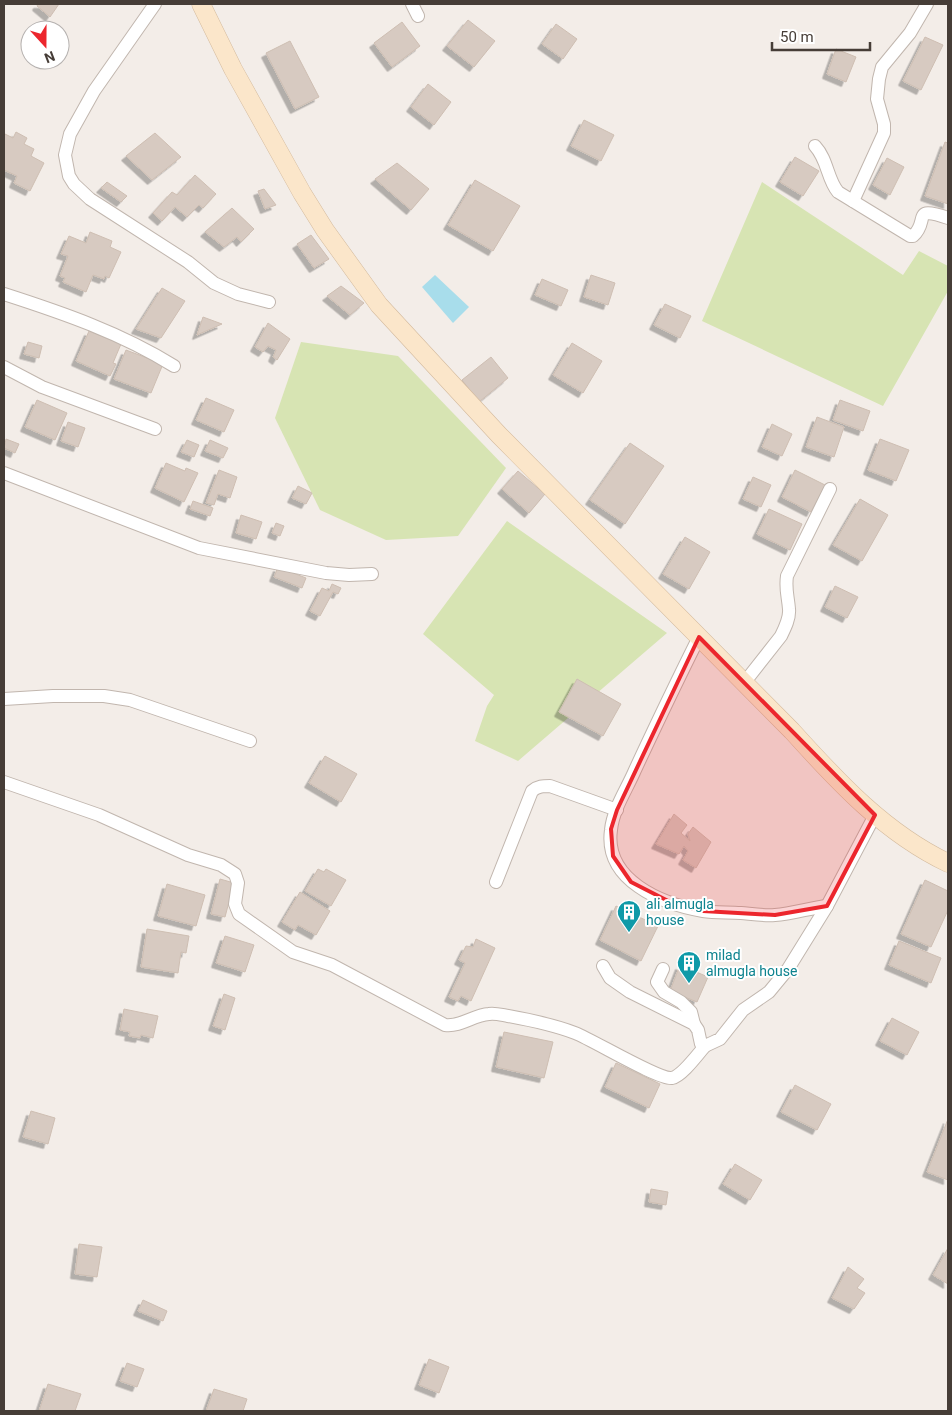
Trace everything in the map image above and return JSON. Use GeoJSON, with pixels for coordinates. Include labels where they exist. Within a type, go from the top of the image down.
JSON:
{"type":"FeatureCollection","features":[{"type":"Feature","properties":{"kind":"street"},"geometry":{"type":"LineString","coordinates":[[155,4],[94,90],[70,134],[65,155],[69,176],[74,184],[90,199],[182,258],[214,283],[238,294],[269,302]]}},
{"type":"Feature","properties":{"kind":"street"},"geometry":{"type":"LineString","coordinates":[[201,4],[233,68],[302,193],[325,230],[379,305],[499,435],[792,730],[835,779],[910,843],[948,863]]}},
{"type":"Feature","properties":{"kind":"street"},"geometry":{"type":"LineString","coordinates":[[412,4],[418,16]]}},
{"type":"Feature","properties":{"kind":"street"},"geometry":{"type":"LineString","coordinates":[[853,201],[884,133],[884,124],[877,99],[882,67],[910,33],[927,4]]}},
{"type":"Feature","properties":{"kind":"street"},"geometry":{"type":"LineString","coordinates":[[815,146],[824,158],[835,189],[910,236],[916,234],[922,216],[926,213],[934,213],[948,218]]}},
{"type":"Feature","properties":{"kind":"street"},"geometry":{"type":"LineString","coordinates":[[4,294],[60,312],[123,338],[174,366]]}},
{"type":"Feature","properties":{"kind":"street"},"geometry":{"type":"LineString","coordinates":[[4,367],[42,387],[155,429]]}},
{"type":"Feature","properties":{"kind":"street"},"geometry":{"type":"LineString","coordinates":[[4,472],[199,548],[326,573],[372,574]]}},
{"type":"Feature","properties":{"kind":"street"},"geometry":{"type":"LineString","coordinates":[[744,683],[781,636],[785,627],[790,610],[786,592],[787,576],[830,489]]}},
{"type":"Feature","properties":{"kind":"street"},"geometry":{"type":"LineString","coordinates":[[699,637],[617,810],[611,829],[610,845],[615,861],[631,882],[676,905],[703,911],[774,915],[827,906]]}},
{"type":"Feature","properties":{"kind":"street"},"geometry":{"type":"LineString","coordinates":[[4,699],[104,696],[130,700],[250,741]]}},
{"type":"Feature","properties":{"kind":"street"},"geometry":{"type":"LineString","coordinates":[[4,782],[99,815],[188,855],[221,865],[234,874],[238,883],[235,904],[239,914],[293,952],[332,965],[445,1025],[458,1024],[483,1015],[492,1014],[542,1024],[575,1033],[668,1078],[674,1078],[705,1046],[720,1039],[743,1010],[770,992],[788,969],[827,906],[875,815]]}},
{"type":"Feature","properties":{"kind":"street"},"geometry":{"type":"LineString","coordinates":[[496,882],[528,800],[535,788],[550,786],[617,810]]}},
{"type":"Feature","properties":{"kind":"street"},"geometry":{"type":"LineString","coordinates":[[603,966],[610,978],[624,989],[694,1024]]}},
{"type":"Feature","properties":{"kind":"street"},"geometry":{"type":"LineString","coordinates":[[663,969],[657,982],[664,992],[681,1002],[691,1012],[701,1044],[705,1046]]}},
{"type":"Feature","properties":{"kind":"highlighted area"},"geometry":{"type":"Polygon","coordinates":[[[699,637],[875,815],[827,906],[775,915],[703,911],[676,905],[631,882],[613,856],[611,829],[617,810],[699,637]]]}},
{"type":"Feature","properties":{"kind":"green space"},"geometry":{"type":"Polygon","coordinates":[[[762,182],[903,275],[919,251],[948,266],[948,291],[883,406],[702,321],[762,182]]]}},
{"type":"Feature","properties":{"kind":"green space"},"geometry":{"type":"Polygon","coordinates":[[[301,342],[398,356],[506,468],[458,536],[386,540],[320,510],[275,418],[301,342]]]}},
{"type":"Feature","properties":{"kind":"green space"},"geometry":{"type":"Polygon","coordinates":[[[507,521],[667,633],[518,761],[475,741],[487,706],[494,695],[423,634],[507,521]]]}},
{"type":"Feature","properties":{"kind":"water"},"geometry":{"type":"Polygon","coordinates":[[[435,275],[469,307],[453,323],[422,287],[435,275]]]}},
{"type":"Feature","properties":{"kind":"building"},"geometry":{"type":"Polygon","coordinates":[[[38,4],[59,4],[50,17],[37,6],[38,4]]]}},
{"type":"Feature","properties":{"kind":"building"},"geometry":{"type":"Polygon","coordinates":[[[468,20],[495,41],[474,67],[447,46],[468,20]]]}},
{"type":"Feature","properties":{"kind":"building"},"geometry":{"type":"Polygon","coordinates":[[[402,22],[420,46],[392,67],[374,43],[402,22]]]}},
{"type":"Feature","properties":{"kind":"building"},"geometry":{"type":"Polygon","coordinates":[[[556,24],[577,39],[563,59],[542,44],[556,24]]]}},
{"type":"Feature","properties":{"kind":"building"},"geometry":{"type":"Polygon","coordinates":[[[925,37],[943,45],[921,90],[903,81],[925,37]]]}},
{"type":"Feature","properties":{"kind":"building"},"geometry":{"type":"Polygon","coordinates":[[[290,41],[319,97],[295,109],[266,53],[290,41]]]}},
{"type":"Feature","properties":{"kind":"building"},"geometry":{"type":"Polygon","coordinates":[[[836,49],[856,57],[846,82],[827,74],[836,49]]]}},
{"type":"Feature","properties":{"kind":"building"},"geometry":{"type":"Polygon","coordinates":[[[428,84],[451,102],[434,125],[411,107],[428,84]]]}},
{"type":"Feature","properties":{"kind":"building"},"geometry":{"type":"Polygon","coordinates":[[[584,120],[614,135],[601,161],[571,146],[584,120]]]}},
{"type":"Feature","properties":{"kind":"building"},"geometry":{"type":"Polygon","coordinates":[[[16,132],[27,138],[24,144],[34,149],[31,156],[44,163],[30,191],[14,183],[17,176],[4,170],[5,134],[13,138],[16,132]]]}},
{"type":"Feature","properties":{"kind":"building"},"geometry":{"type":"Polygon","coordinates":[[[155,133],[181,157],[152,180],[126,156],[155,133]]]}},
{"type":"Feature","properties":{"kind":"building"},"geometry":{"type":"Polygon","coordinates":[[[945,142],[948,143],[948,204],[925,196],[945,142]]]}},
{"type":"Feature","properties":{"kind":"building"},"geometry":{"type":"Polygon","coordinates":[[[795,157],[819,171],[803,196],[780,182],[795,157]]]}},
{"type":"Feature","properties":{"kind":"building"},"geometry":{"type":"Polygon","coordinates":[[[887,158],[904,167],[890,195],[873,185],[887,158]]]}},
{"type":"Feature","properties":{"kind":"building"},"geometry":{"type":"Polygon","coordinates":[[[397,163],[429,189],[411,210],[375,179],[397,163]]]}},
{"type":"Feature","properties":{"kind":"building"},"geometry":{"type":"Polygon","coordinates":[[[195,175],[216,194],[203,208],[199,205],[187,217],[175,207],[162,221],[153,213],[172,192],[177,195],[195,175]]]}},
{"type":"Feature","properties":{"kind":"building"},"geometry":{"type":"Polygon","coordinates":[[[475,180],[520,206],[493,251],[448,225],[475,180]]]}},
{"type":"Feature","properties":{"kind":"building"},"geometry":{"type":"Polygon","coordinates":[[[107,182],[127,196],[121,202],[101,188],[107,182]]]}},
{"type":"Feature","properties":{"kind":"building"},"geometry":{"type":"Polygon","coordinates":[[[264,189],[276,205],[265,209],[258,191],[264,189]]]}},
{"type":"Feature","properties":{"kind":"building"},"geometry":{"type":"Polygon","coordinates":[[[232,208],[254,229],[241,242],[237,237],[224,247],[205,232],[232,208]]]}},
{"type":"Feature","properties":{"kind":"building"},"geometry":{"type":"Polygon","coordinates":[[[90,232],[112,241],[110,247],[121,252],[109,278],[105,276],[104,279],[93,275],[86,292],[63,282],[65,278],[60,276],[68,256],[61,254],[69,236],[86,243],[90,232]]]}},
{"type":"Feature","properties":{"kind":"building"},"geometry":{"type":"Polygon","coordinates":[[[311,235],[329,259],[314,268],[297,244],[311,235]]]}},
{"type":"Feature","properties":{"kind":"building"},"geometry":{"type":"Polygon","coordinates":[[[591,275],[615,283],[608,305],[584,297],[591,275]]]}},
{"type":"Feature","properties":{"kind":"building"},"geometry":{"type":"Polygon","coordinates":[[[542,279],[568,290],[561,306],[535,295],[542,279]]]}},
{"type":"Feature","properties":{"kind":"building"},"geometry":{"type":"Polygon","coordinates":[[[341,286],[364,303],[350,315],[327,296],[341,286]]]}},
{"type":"Feature","properties":{"kind":"building"},"geometry":{"type":"Polygon","coordinates":[[[162,288],[185,301],[161,338],[136,329],[162,288]]]}},
{"type":"Feature","properties":{"kind":"building"},"geometry":{"type":"Polygon","coordinates":[[[665,304],[691,316],[680,338],[654,325],[665,304]]]}},
{"type":"Feature","properties":{"kind":"building"},"geometry":{"type":"Polygon","coordinates":[[[203,317],[222,324],[197,335],[203,317]]]}},
{"type":"Feature","properties":{"kind":"building"},"geometry":{"type":"Polygon","coordinates":[[[268,323],[290,339],[277,360],[273,357],[276,350],[268,346],[263,352],[255,347],[268,323]]]}},
{"type":"Feature","properties":{"kind":"building"},"geometry":{"type":"Polygon","coordinates":[[[89,331],[121,344],[113,363],[116,364],[110,376],[76,361],[89,331]]]}},
{"type":"Feature","properties":{"kind":"building"},"geometry":{"type":"Polygon","coordinates":[[[28,342],[42,346],[39,358],[24,354],[28,342]]]}},
{"type":"Feature","properties":{"kind":"building"},"geometry":{"type":"Polygon","coordinates":[[[572,343],[602,361],[583,393],[553,375],[572,343]]]}},
{"type":"Feature","properties":{"kind":"building"},"geometry":{"type":"Polygon","coordinates":[[[126,350],[163,364],[151,393],[114,379],[126,350]]]}},
{"type":"Feature","properties":{"kind":"building"},"geometry":{"type":"Polygon","coordinates":[[[491,357],[508,378],[479,402],[462,380],[491,357]]]}},
{"type":"Feature","properties":{"kind":"building"},"geometry":{"type":"Polygon","coordinates":[[[206,398],[234,410],[224,432],[196,420],[206,398]]]}},
{"type":"Feature","properties":{"kind":"building"},"geometry":{"type":"Polygon","coordinates":[[[37,400],[67,413],[55,440],[25,427],[37,400]]]}},
{"type":"Feature","properties":{"kind":"building"},"geometry":{"type":"Polygon","coordinates":[[[840,400],[870,411],[863,431],[833,420],[840,400]]]}},
{"type":"Feature","properties":{"kind":"building"},"geometry":{"type":"Polygon","coordinates":[[[817,417],[844,427],[834,457],[806,447],[817,417]]]}},
{"type":"Feature","properties":{"kind":"building"},"geometry":{"type":"Polygon","coordinates":[[[68,422],[85,428],[78,447],[61,441],[68,422]]]}},
{"type":"Feature","properties":{"kind":"building"},"geometry":{"type":"Polygon","coordinates":[[[772,424],[792,434],[782,456],[762,447],[772,424]]]}},
{"type":"Feature","properties":{"kind":"building"},"geometry":{"type":"Polygon","coordinates":[[[6,439],[19,444],[15,453],[4,448],[6,439]]]}},
{"type":"Feature","properties":{"kind":"building"},"geometry":{"type":"Polygon","coordinates":[[[880,439],[909,450],[896,481],[868,470],[880,439]]]}},
{"type":"Feature","properties":{"kind":"building"},"geometry":{"type":"Polygon","coordinates":[[[187,440],[199,445],[194,457],[181,452],[187,440]]]}},
{"type":"Feature","properties":{"kind":"building"},"geometry":{"type":"Polygon","coordinates":[[[210,440],[228,448],[223,458],[205,451],[210,440]]]}},
{"type":"Feature","properties":{"kind":"building"},"geometry":{"type":"Polygon","coordinates":[[[630,443],[664,466],[625,524],[590,500],[630,443]]]}},
{"type":"Feature","properties":{"kind":"building"},"geometry":{"type":"Polygon","coordinates":[[[166,463],[185,471],[186,468],[198,473],[184,502],[155,488],[166,463]]]}},
{"type":"Feature","properties":{"kind":"building"},"geometry":{"type":"Polygon","coordinates":[[[219,470],[237,477],[230,498],[218,494],[214,505],[206,503],[219,470]]]}},
{"type":"Feature","properties":{"kind":"building"},"geometry":{"type":"Polygon","coordinates":[[[795,470],[825,485],[811,512],[782,497],[795,470]]]}},
{"type":"Feature","properties":{"kind":"building"},"geometry":{"type":"Polygon","coordinates":[[[518,471],[545,494],[529,513],[502,489],[518,471]]]}},
{"type":"Feature","properties":{"kind":"building"},"geometry":{"type":"Polygon","coordinates":[[[753,477],[771,485],[761,507],[743,499],[753,477]]]}},
{"type":"Feature","properties":{"kind":"building"},"geometry":{"type":"Polygon","coordinates":[[[298,486],[312,493],[306,504],[292,498],[298,486]]]}},
{"type":"Feature","properties":{"kind":"building"},"geometry":{"type":"Polygon","coordinates":[[[860,499],[888,515],[862,561],[833,545],[860,499]]]}},
{"type":"Feature","properties":{"kind":"building"},"geometry":{"type":"Polygon","coordinates":[[[193,501],[213,508],[210,516],[190,509],[193,501]]]}},
{"type":"Feature","properties":{"kind":"building"},"geometry":{"type":"Polygon","coordinates":[[[769,509],[802,524],[790,550],[757,534],[769,509]]]}},
{"type":"Feature","properties":{"kind":"building"},"geometry":{"type":"Polygon","coordinates":[[[241,515],[262,522],[256,539],[236,533],[241,515]]]}},
{"type":"Feature","properties":{"kind":"building"},"geometry":{"type":"Polygon","coordinates":[[[276,523],[284,526],[280,536],[272,533],[276,523]]]}},
{"type":"Feature","properties":{"kind":"building"},"geometry":{"type":"Polygon","coordinates":[[[685,537],[710,552],[689,589],[663,574],[685,537]]]}},
{"type":"Feature","properties":{"kind":"building"},"geometry":{"type":"Polygon","coordinates":[[[278,567],[306,578],[302,588],[274,577],[278,567]]]}},
{"type":"Feature","properties":{"kind":"building"},"geometry":{"type":"Polygon","coordinates":[[[332,584],[341,588],[338,594],[333,592],[320,616],[310,611],[322,588],[329,591],[332,584]]]}},
{"type":"Feature","properties":{"kind":"building"},"geometry":{"type":"Polygon","coordinates":[[[835,586],[858,597],[847,618],[825,607],[835,586]]]}},
{"type":"Feature","properties":{"kind":"building"},"geometry":{"type":"Polygon","coordinates":[[[577,679],[621,704],[603,736],[559,712],[577,679]]]}},
{"type":"Feature","properties":{"kind":"building"},"geometry":{"type":"Polygon","coordinates":[[[325,756],[357,774],[341,802],[309,783],[325,756]]]}},
{"type":"Feature","properties":{"kind":"building"},"geometry":{"type":"Polygon","coordinates":[[[674,814],[687,825],[681,833],[690,841],[688,834],[693,827],[711,842],[696,868],[683,860],[688,851],[684,846],[679,854],[656,844],[674,814]]]}},
{"type":"Feature","properties":{"kind":"building"},"geometry":{"type":"Polygon","coordinates":[[[318,869],[324,872],[326,869],[346,880],[331,906],[305,891],[318,869]]]}},
{"type":"Feature","properties":{"kind":"building"},"geometry":{"type":"Polygon","coordinates":[[[220,879],[234,883],[225,917],[211,914],[220,879]]]}},
{"type":"Feature","properties":{"kind":"building"},"geometry":{"type":"Polygon","coordinates":[[[925,880],[948,891],[948,910],[931,947],[901,934],[925,880]]]}},
{"type":"Feature","properties":{"kind":"building"},"geometry":{"type":"Polygon","coordinates":[[[167,884],[205,895],[196,926],[158,916],[167,884]]]}},
{"type":"Feature","properties":{"kind":"building"},"geometry":{"type":"Polygon","coordinates":[[[300,892],[330,911],[316,935],[298,925],[295,930],[282,922],[300,892]]]}},
{"type":"Feature","properties":{"kind":"building","name":"ali almugla house"},"geometry":{"type":"Polygon","coordinates":[[[616,906],[658,926],[641,961],[600,940],[616,906]]]}},
{"type":"Feature","properties":{"kind":"building"},"geometry":{"type":"Polygon","coordinates":[[[147,929],[189,936],[186,953],[181,952],[178,973],[141,967],[147,929]]]}},
{"type":"Feature","properties":{"kind":"building"},"geometry":{"type":"Polygon","coordinates":[[[225,936],[254,945],[245,972],[216,963],[225,936]]]}},
{"type":"Feature","properties":{"kind":"building"},"geometry":{"type":"Polygon","coordinates":[[[476,939],[495,948],[471,1001],[461,996],[458,1001],[449,997],[465,963],[459,960],[466,946],[473,947],[476,939]]]}},
{"type":"Feature","properties":{"kind":"building"},"geometry":{"type":"Polygon","coordinates":[[[899,941],[941,958],[931,983],[889,965],[899,941]]]}},
{"type":"Feature","properties":{"kind":"building","name":"milad almugla house"},"geometry":{"type":"Polygon","coordinates":[[[680,965],[708,977],[697,1002],[670,991],[680,965]]]}},
{"type":"Feature","properties":{"kind":"building"},"geometry":{"type":"Polygon","coordinates":[[[224,994],[235,998],[225,1030],[213,1026],[224,994]]]}},
{"type":"Feature","properties":{"kind":"building"},"geometry":{"type":"Polygon","coordinates":[[[124,1009],[158,1016],[153,1038],[141,1035],[140,1038],[129,1036],[130,1032],[120,1030],[124,1009]]]}},
{"type":"Feature","properties":{"kind":"building"},"geometry":{"type":"Polygon","coordinates":[[[892,1018],[919,1032],[907,1055],[880,1041],[892,1018]]]}},
{"type":"Feature","properties":{"kind":"building"},"geometry":{"type":"Polygon","coordinates":[[[504,1032],[553,1042],[544,1078],[496,1067],[504,1032]]]}},
{"type":"Feature","properties":{"kind":"building"},"geometry":{"type":"Polygon","coordinates":[[[616,1063],[660,1084],[649,1108],[605,1087],[616,1063]]]}},
{"type":"Feature","properties":{"kind":"building"},"geometry":{"type":"Polygon","coordinates":[[[795,1085],[831,1104],[817,1130],[781,1112],[795,1085]]]}},
{"type":"Feature","properties":{"kind":"building"},"geometry":{"type":"Polygon","coordinates":[[[31,1111],[55,1118],[48,1144],[23,1137],[31,1111]]]}},
{"type":"Feature","properties":{"kind":"building"},"geometry":{"type":"Polygon","coordinates":[[[948,1119],[948,1180],[927,1172],[948,1119]]]}},
{"type":"Feature","properties":{"kind":"building"},"geometry":{"type":"Polygon","coordinates":[[[735,1164],[762,1180],[750,1200],[723,1184],[735,1164]]]}},
{"type":"Feature","properties":{"kind":"building"},"geometry":{"type":"Polygon","coordinates":[[[651,1189],[668,1192],[666,1205],[649,1202],[651,1189]]]}},
{"type":"Feature","properties":{"kind":"building"},"geometry":{"type":"Polygon","coordinates":[[[79,1244],[102,1247],[97,1277],[75,1274],[79,1244]]]}},
{"type":"Feature","properties":{"kind":"building"},"geometry":{"type":"Polygon","coordinates":[[[948,1248],[948,1284],[933,1275],[948,1248]]]}},
{"type":"Feature","properties":{"kind":"building"},"geometry":{"type":"Polygon","coordinates":[[[848,1267],[864,1279],[857,1288],[865,1293],[854,1309],[832,1298],[848,1267]]]}},
{"type":"Feature","properties":{"kind":"building"},"geometry":{"type":"Polygon","coordinates":[[[143,1300],[167,1311],[163,1321],[138,1311],[143,1300]]]}},
{"type":"Feature","properties":{"kind":"building"},"geometry":{"type":"Polygon","coordinates":[[[429,1359],[449,1367],[439,1393],[419,1385],[429,1359]]]}},
{"type":"Feature","properties":{"kind":"building"},"geometry":{"type":"Polygon","coordinates":[[[127,1363],[144,1369],[137,1387],[120,1381],[127,1363]]]}},
{"type":"Feature","properties":{"kind":"building"},"geometry":{"type":"Polygon","coordinates":[[[48,1384],[81,1394],[75,1411],[39,1411],[48,1384]]]}},
{"type":"Feature","properties":{"kind":"building"},"geometry":{"type":"Polygon","coordinates":[[[214,1389],[247,1399],[243,1411],[206,1411],[214,1389]]]}},
{"type":"Feature","properties":{"kind":"place","name":"ali almugla house"},"geometry":{"type":"Point","coordinates":[629,933]}},
{"type":"Feature","properties":{"kind":"place","name":"milad almugla house"},"geometry":{"type":"Point","coordinates":[689,984]}}]}
